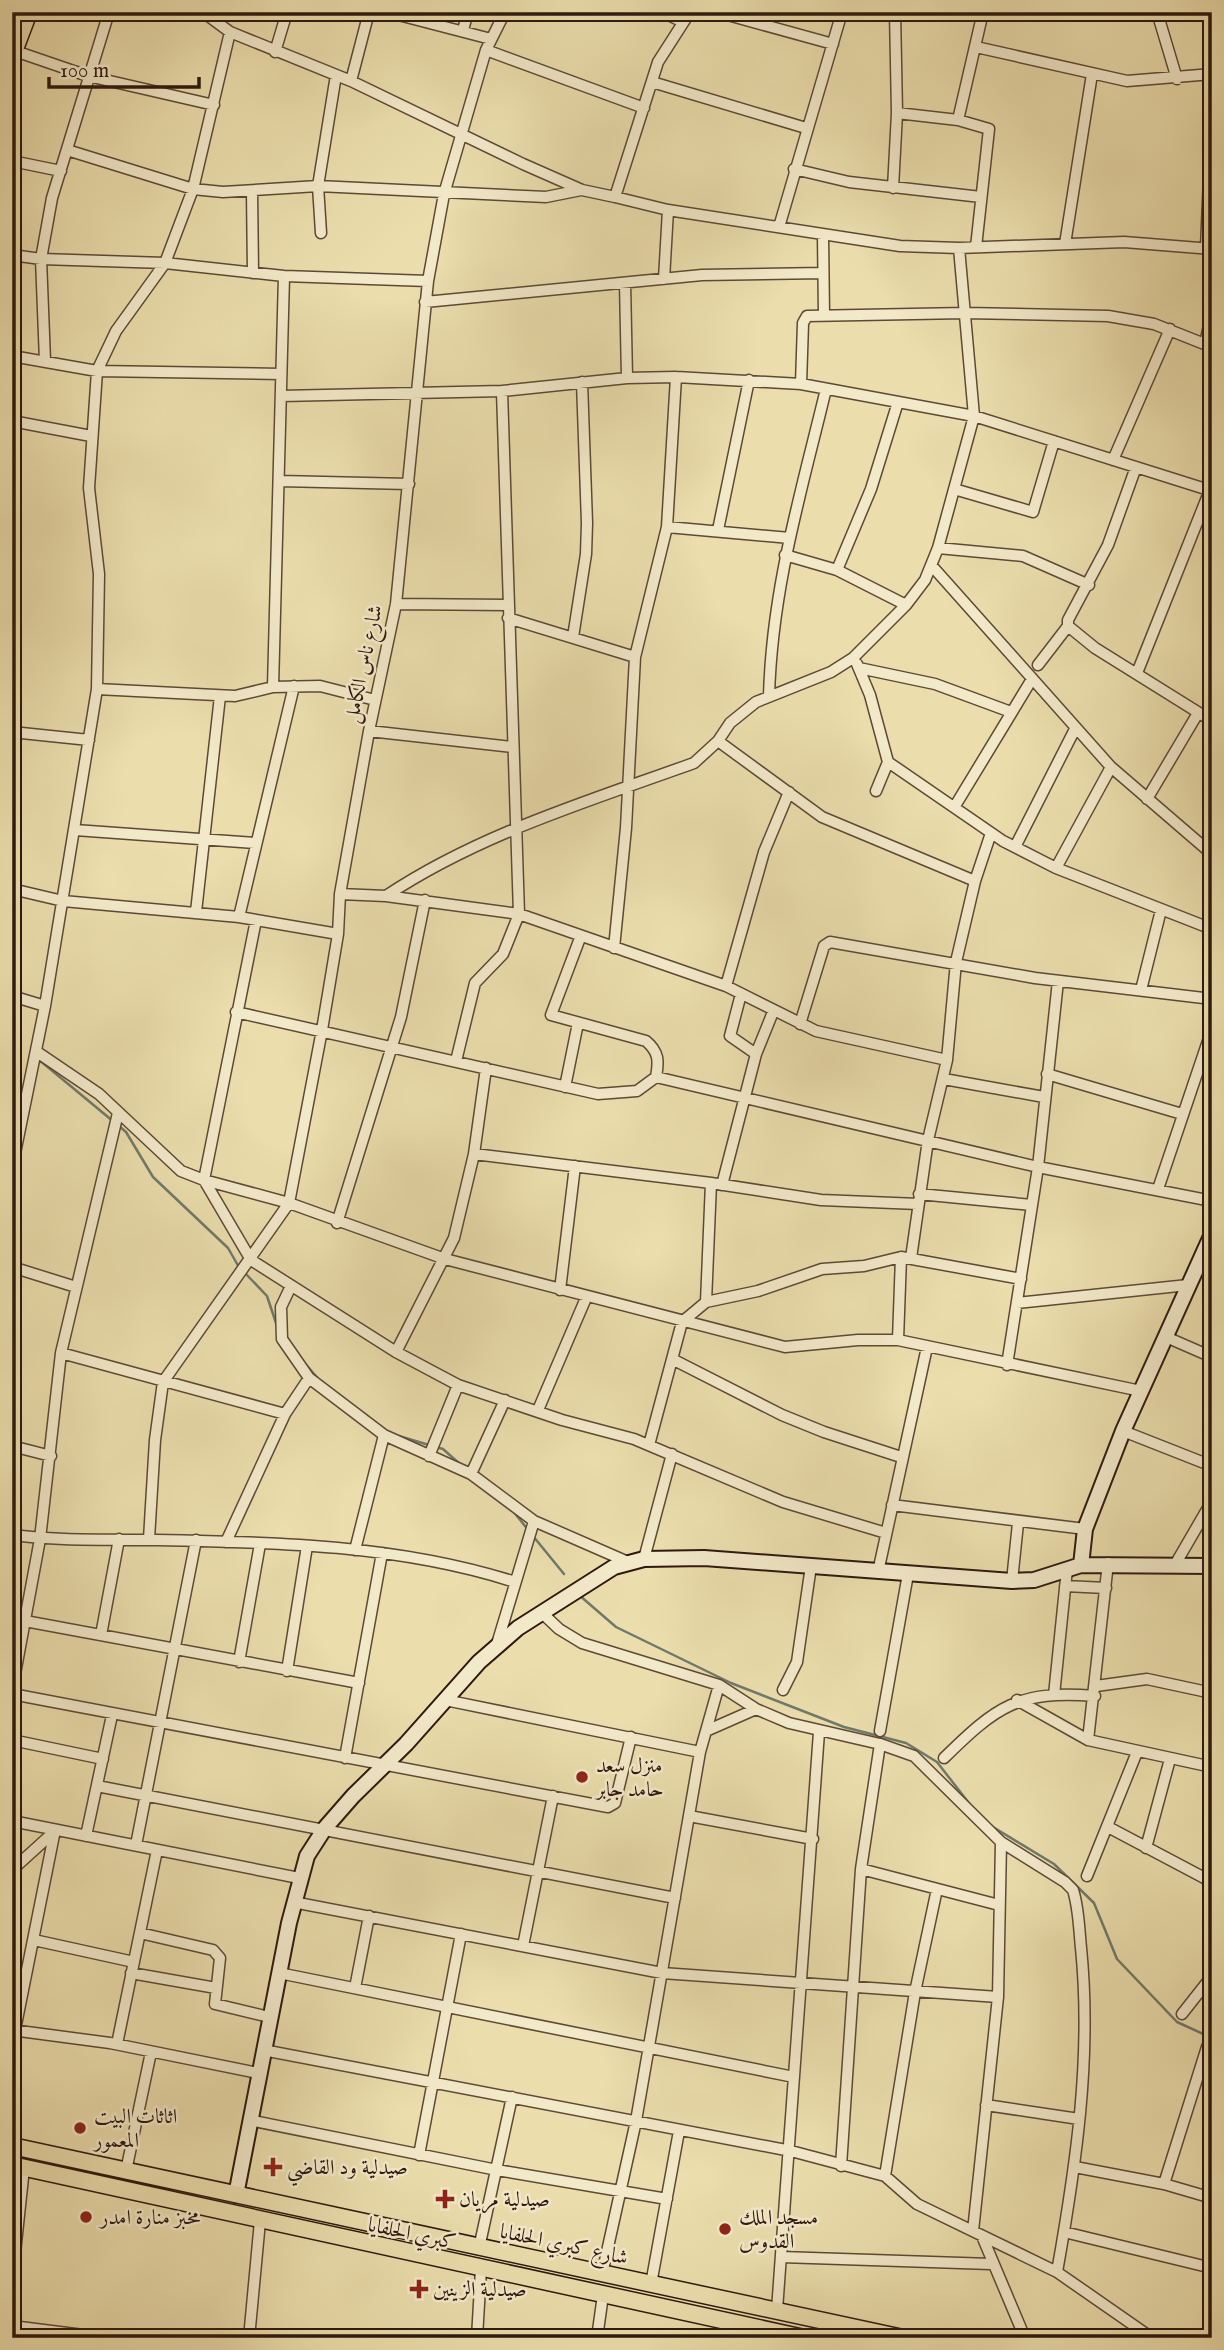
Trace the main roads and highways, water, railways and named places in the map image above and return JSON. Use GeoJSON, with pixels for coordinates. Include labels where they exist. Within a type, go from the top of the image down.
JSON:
{"type":"FeatureCollection","features":[{"type":"Feature","properties":{"kind":"main road"},"geometry":{"type":"LineString","coordinates":[[12,19],[15,12]]}},
{"type":"Feature","properties":{"kind":"main road"},"geometry":{"type":"LineString","coordinates":[[13,54],[29,12]]}},
{"type":"Feature","properties":{"kind":"main road","name":"شارع كبري الحلفايا"},"geometry":{"type":"LineString","coordinates":[[12,2147],[903,2338]]}},
{"type":"Feature","properties":{"kind":"main road","name":"كبري الحلفايا"},"geometry":{"type":"LineString","coordinates":[[18,2166],[780,2335],[804,2338]]}},
{"type":"Feature","properties":{"kind":"waterway"},"geometry":{"type":"LineString","coordinates":[[38,1059],[114,1122]]}},
{"type":"Feature","properties":{"kind":"waterway"},"geometry":{"type":"LineString","coordinates":[[119,1126],[126,1132],[153,1177],[228,1248],[240,1269]]}},
{"type":"Feature","properties":{"kind":"waterway"},"geometry":{"type":"LineString","coordinates":[[245,1273],[267,1296],[278,1329]]}},
{"type":"Feature","properties":{"kind":"waterway"},"geometry":{"type":"LineString","coordinates":[[301,1359],[322,1383]]}},
{"type":"Feature","properties":{"kind":"waterway"},"geometry":{"type":"LineString","coordinates":[[399,1436],[429,1445]]}},
{"type":"Feature","properties":{"kind":"waterway"},"geometry":{"type":"LineString","coordinates":[[436,1447],[443,1449],[461,1465]]}},
{"type":"Feature","properties":{"kind":"waterway"},"geometry":{"type":"LineString","coordinates":[[513,1511],[529,1531]]}},
{"type":"Feature","properties":{"kind":"waterway"},"geometry":{"type":"LineString","coordinates":[[533,1536],[564,1574]]}},
{"type":"Feature","properties":{"kind":"waterway"},"geometry":{"type":"LineString","coordinates":[[579,1595],[616,1627],[731,1683],[844,1727],[906,1743],[937,1762],[972,1807]]}},
{"type":"Feature","properties":{"kind":"waterway"},"geometry":{"type":"LineString","coordinates":[[988,1824],[1054,1864],[1094,1903],[1117,1959],[1177,2022],[1212,2038]]}},
{"type":"Feature","properties":{"kind":"place","name":"منزل سعد حامد جابر"},"geometry":{"type":"Point","coordinates":[582,1777]}},
{"type":"Feature","properties":{"kind":"place","name":"اثاثات البيت المعمور"},"geometry":{"type":"Point","coordinates":[80,2128]}},
{"type":"Feature","properties":{"kind":"place","name":"صيدلية ود القاضي"},"geometry":{"type":"Point","coordinates":[273,2167]}},
{"type":"Feature","properties":{"kind":"place","name":"صيدلية مريان"},"geometry":{"type":"Point","coordinates":[445,2199]}},
{"type":"Feature","properties":{"kind":"place","name":"مخبز منارة امدر"},"geometry":{"type":"Point","coordinates":[86,2217]}},
{"type":"Feature","properties":{"kind":"place","name":"مسجد الملك القدوس"},"geometry":{"type":"Point","coordinates":[725,2229]}},
{"type":"Feature","properties":{"kind":"place","name":"صيدلية الزينين"},"geometry":{"type":"Point","coordinates":[419,2289]}}]}
